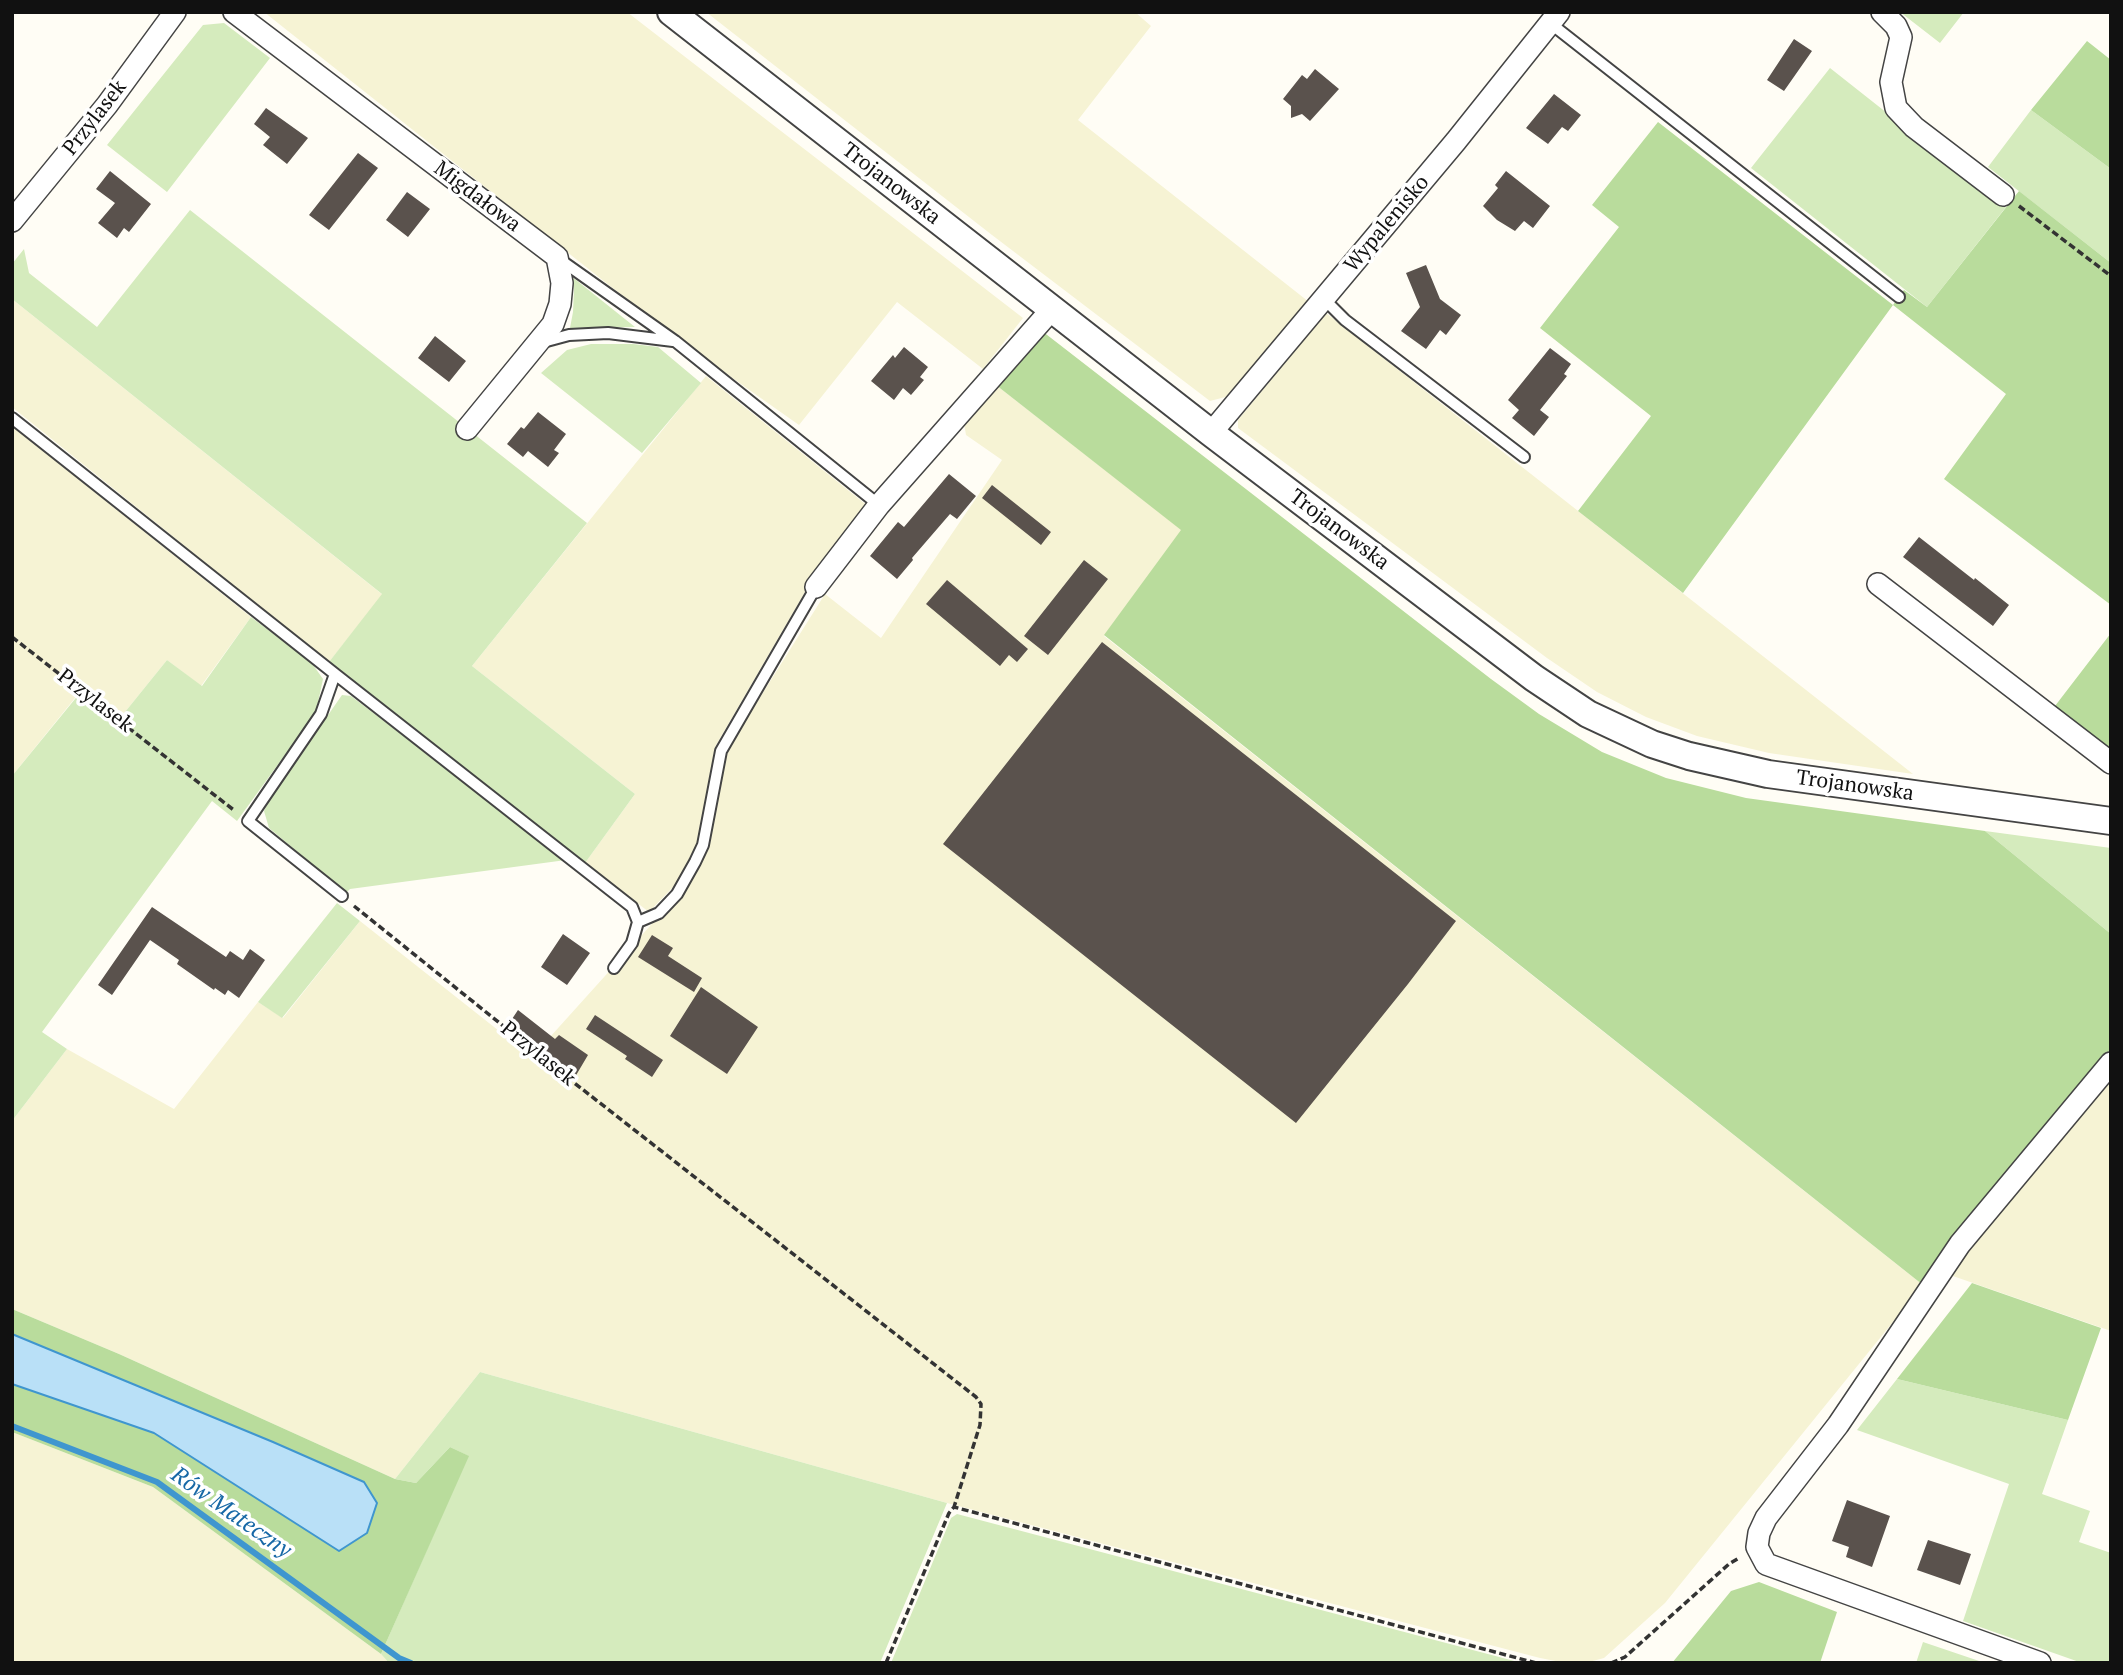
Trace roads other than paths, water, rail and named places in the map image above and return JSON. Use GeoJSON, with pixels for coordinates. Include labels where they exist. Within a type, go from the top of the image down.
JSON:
{"type":"FeatureCollection","features":[{"type":"Feature","properties":{"kind":"street","name":"Przylasek"},"geometry":{"type":"LineString","coordinates":[[12,220],[107,105],[175,12]]}},
{"type":"Feature","properties":{"kind":"street","name":"Migdałowa"},"geometry":{"type":"LineString","coordinates":[[234,12],[556,257]]}},
{"type":"Feature","properties":{"kind":"street","name":"Trojanowska"},"geometry":{"type":"LineString","coordinates":[[671,12],[1211,433],[1534,678],[1588,714],[1652,744],[1689,756],[1768,774],[2111,821]]}},
{"type":"Feature","properties":{"kind":"street"},"geometry":{"type":"LineString","coordinates":[[1882,12],[1896,26],[1901,37],[1891,82],[1896,108],[1914,127],[2003,195]]}},
{"type":"Feature","properties":{"kind":"street","name":"Wypalenisko"},"geometry":{"type":"LineString","coordinates":[[1211,433],[1456,141],[1554,18]]}},
{"type":"Feature","properties":{"kind":"street"},"geometry":{"type":"LineString","coordinates":[[467,429],[553,324],[560,304],[562,283],[556,257]]}},
{"type":"Feature","properties":{"kind":"street"},"geometry":{"type":"LineString","coordinates":[[816,587],[879,506],[1052,309]]}},
{"type":"Feature","properties":{"kind":"street"},"geometry":{"type":"LineString","coordinates":[[1878,584],[2111,763]]}},
{"type":"Feature","properties":{"kind":"street"},"geometry":{"type":"LineString","coordinates":[[2040,1663],[1766,1564],[1757,1547],[1759,1533],[1766,1518],[1838,1425],[1960,1244],[2111,1063]]}},
{"type":"Feature","properties":{"kind":"lane"},"geometry":{"type":"LineString","coordinates":[[1554,18],[1899,297]]}},
{"type":"Feature","properties":{"kind":"lane"},"geometry":{"type":"LineString","coordinates":[[556,257],[675,341],[879,506]]}},
{"type":"Feature","properties":{"kind":"lane"},"geometry":{"type":"LineString","coordinates":[[1324,299],[1345,320],[1524,457]]}},
{"type":"Feature","properties":{"kind":"lane"},"geometry":{"type":"LineString","coordinates":[[536,345],[569,335],[608,333],[675,341]]}},
{"type":"Feature","properties":{"kind":"lane"},"geometry":{"type":"LineString","coordinates":[[12,418],[632,907],[638,922],[632,943],[614,968]]}},
{"type":"Feature","properties":{"kind":"lane"},"geometry":{"type":"LineString","coordinates":[[638,922],[659,913],[677,894],[695,862],[703,845],[721,751],[816,587]]}},
{"type":"Feature","properties":{"kind":"lane"},"geometry":{"type":"LineString","coordinates":[[335,674],[321,715],[248,821],[342,896]]}},
{"type":"Feature","properties":{"kind":"water"},"geometry":{"type":"Polygon","coordinates":[[[12,1334],[364,1482],[377,1503],[367,1533],[339,1551],[154,1433],[12,1384],[12,1334]]]}},
{"type":"Feature","properties":{"kind":"waterway","name":"Rów Mateczny"},"geometry":{"type":"LineString","coordinates":[[12,1426],[157,1482],[399,1658],[411,1663]]}}]}
